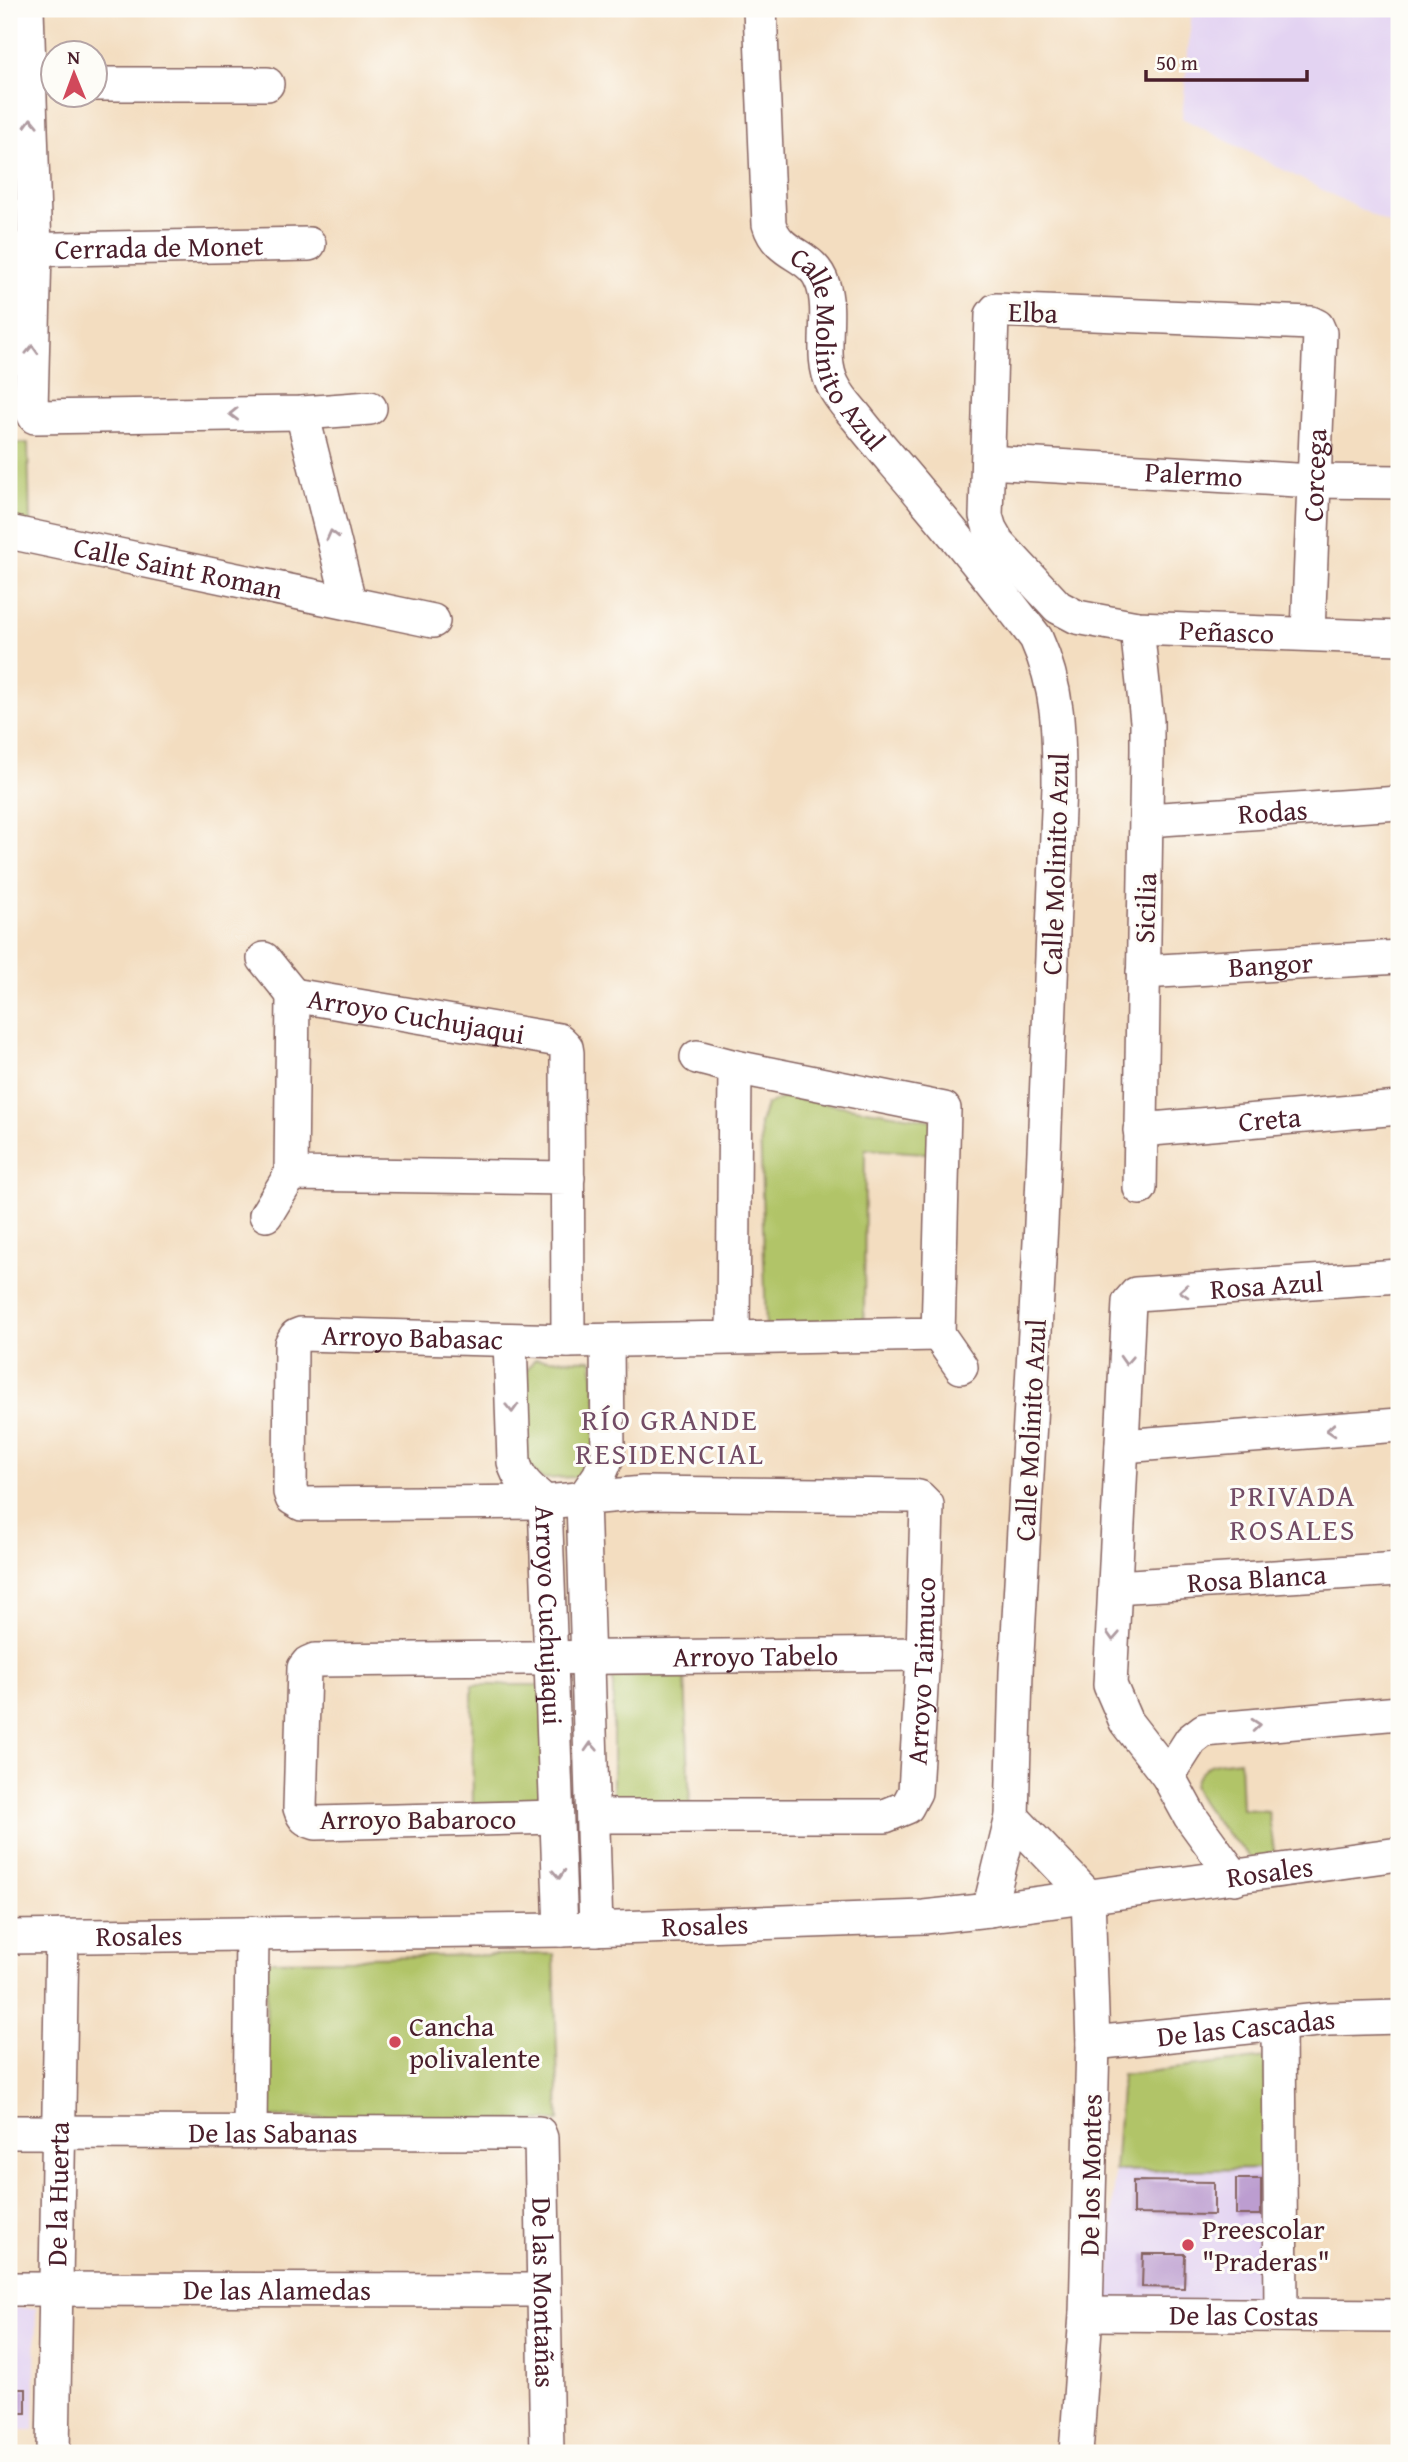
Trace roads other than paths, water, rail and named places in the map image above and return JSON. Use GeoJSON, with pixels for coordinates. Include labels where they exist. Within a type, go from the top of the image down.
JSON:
{"type":"FeatureCollection","features":[{"type":"Feature","properties":{"kind":"street"},"geometry":{"type":"LineString","coordinates":[[27,9],[31,83],[22,250],[31,409],[35,417],[302,413],[370,408]]}},
{"type":"Feature","properties":{"kind":"street","name":"Calle Molinito Azul"},"geometry":{"type":"LineString","coordinates":[[760,9],[769,224],[773,237],[780,245],[814,269],[823,285],[828,365],[832,383],[880,447],[923,496],[1036,638],[1048,664],[1055,694],[1059,732],[1059,786],[1012,1817],[989,1910]]}},
{"type":"Feature","properties":{"kind":"street"},"geometry":{"type":"LineString","coordinates":[[108,83],[267,84]]}},
{"type":"Feature","properties":{"kind":"street","name":"Cerrada de Monet"},"geometry":{"type":"LineString","coordinates":[[22,250],[309,244]]}},
{"type":"Feature","properties":{"kind":"street","name":"Elba"},"geometry":{"type":"LineString","coordinates":[[1058,607],[998,543],[986,516],[992,316],[996,310],[1311,323]]}},
{"type":"Feature","properties":{"kind":"street","name":"Corcega"},"geometry":{"type":"LineString","coordinates":[[1308,633],[1320,333],[1317,326],[1311,323]]}},
{"type":"Feature","properties":{"kind":"street"},"geometry":{"type":"LineString","coordinates":[[302,413],[349,601]]}},
{"type":"Feature","properties":{"kind":"street","name":"Palermo"},"geometry":{"type":"LineString","coordinates":[[988,462],[1313,481],[1399,482]]}},
{"type":"Feature","properties":{"kind":"street","name":"Calle Saint Roman"},"geometry":{"type":"LineString","coordinates":[[9,532],[349,601],[433,621]]}},
{"type":"Feature","properties":{"kind":"street","name":"Peñasco"},"geometry":{"type":"LineString","coordinates":[[1058,607],[1077,617],[1137,628],[1399,638]]}},
{"type":"Feature","properties":{"kind":"street","name":"Sicilia"},"geometry":{"type":"LineString","coordinates":[[1137,628],[1147,721],[1140,1188]]}},
{"type":"Feature","properties":{"kind":"street","name":"Rodas"},"geometry":{"type":"LineString","coordinates":[[1147,820],[1399,803]]}},
{"type":"Feature","properties":{"kind":"street","name":"Bangor"},"geometry":{"type":"LineString","coordinates":[[1143,972],[1399,957]]}},
{"type":"Feature","properties":{"kind":"street"},"geometry":{"type":"LineString","coordinates":[[264,959],[293,995]]}},
{"type":"Feature","properties":{"kind":"street","name":"Arroyo Cuchujaqui"},"geometry":{"type":"LineString","coordinates":[[292,1174],[293,995],[559,1040],[568,1053],[568,1341]]}},
{"type":"Feature","properties":{"kind":"street"},"geometry":{"type":"LineString","coordinates":[[697,1057],[735,1067],[948,1101],[938,1334],[961,1367]]}},
{"type":"Feature","properties":{"kind":"street"},"geometry":{"type":"LineString","coordinates":[[733,1336],[735,1067]]}},
{"type":"Feature","properties":{"kind":"street","name":"Creta"},"geometry":{"type":"LineString","coordinates":[[1140,1130],[1399,1108]]}},
{"type":"Feature","properties":{"kind":"street"},"geometry":{"type":"LineString","coordinates":[[266,1215],[292,1174],[568,1178]]}},
{"type":"Feature","properties":{"kind":"street","name":"Rosa Azul"},"geometry":{"type":"LineString","coordinates":[[1122,1446],[1128,1306],[1136,1294],[1399,1276]]}},
{"type":"Feature","properties":{"kind":"street","name":"Arroyo Babasac"},"geometry":{"type":"LineString","coordinates":[[545,1502],[302,1504],[292,1497],[290,1492],[290,1350],[296,1336],[568,1341],[938,1334]]}},
{"type":"Feature","properties":{"kind":"street","name":"Arroyo Cuchujaqui"},"geometry":{"type":"LineString","coordinates":[[510,1340],[516,1472],[545,1502],[561,1930]]}},
{"type":"Feature","properties":{"kind":"street","name":"Arroyo Cuchujaqui"},"geometry":{"type":"LineString","coordinates":[[596,1929],[583,1499],[599,1476],[607,1455],[607,1340]]}},
{"type":"Feature","properties":{"kind":"street"},"geometry":{"type":"LineString","coordinates":[[1235,1878],[1189,1816],[1168,1776],[1126,1722],[1110,1685],[1122,1446],[1399,1425]]}},
{"type":"Feature","properties":{"kind":"street"},"geometry":{"type":"LineString","coordinates":[[607,1455],[643,1493]]}},
{"type":"Feature","properties":{"kind":"street","name":"Arroyo Taimuco"},"geometry":{"type":"LineString","coordinates":[[545,1502],[643,1493],[919,1497],[927,1505],[923,1654],[915,1792],[907,1807],[885,1816],[594,1816]]}},
{"type":"Feature","properties":{"kind":"street","name":"Rosa Blanca"},"geometry":{"type":"LineString","coordinates":[[1115,1587],[1399,1569]]}},
{"type":"Feature","properties":{"kind":"street","name":"Arroyo Tabelo"},"geometry":{"type":"LineString","coordinates":[[550,1660],[923,1654]]}},
{"type":"Feature","properties":{"kind":"street","name":"Arroyo Babaroco"},"geometry":{"type":"LineString","coordinates":[[550,1660],[315,1660],[308,1663],[302,1676],[300,1808],[302,1816],[316,1823],[556,1817]]}},
{"type":"Feature","properties":{"kind":"street"},"geometry":{"type":"LineString","coordinates":[[1168,1776],[1191,1740],[1204,1730],[1399,1713]]}},
{"type":"Feature","properties":{"kind":"street"},"geometry":{"type":"LineString","coordinates":[[1012,1817],[1088,1896]]}},
{"type":"Feature","properties":{"kind":"street","name":"Rosales"},"geometry":{"type":"LineString","coordinates":[[9,1937],[561,1930],[924,1917],[1235,1878],[1399,1854]]}},
{"type":"Feature","properties":{"kind":"street","name":"De los Montes"},"geometry":{"type":"LineString","coordinates":[[1076,2453],[1086,2314],[1093,2043],[1088,1896]]}},
{"type":"Feature","properties":{"kind":"street"},"geometry":{"type":"LineString","coordinates":[[250,2131],[252,1933]]}},
{"type":"Feature","properties":{"kind":"street","name":"De la Huerta"},"geometry":{"type":"LineString","coordinates":[[53,2453],[62,1936]]}},
{"type":"Feature","properties":{"kind":"street","name":"De las Cascadas"},"geometry":{"type":"LineString","coordinates":[[1093,2043],[1328,2019],[1399,2017]]}},
{"type":"Feature","properties":{"kind":"street"},"geometry":{"type":"LineString","coordinates":[[1279,2025],[1281,2315]]}},
{"type":"Feature","properties":{"kind":"street","name":"De las Sabanas"},"geometry":{"type":"LineString","coordinates":[[9,2132],[537,2132]]}},
{"type":"Feature","properties":{"kind":"street","name":"De las Montañas"},"geometry":{"type":"LineString","coordinates":[[537,2132],[541,2138],[547,2453]]}},
{"type":"Feature","properties":{"kind":"street","name":"De las Alamedas"},"geometry":{"type":"LineString","coordinates":[[9,2290],[544,2290]]}},
{"type":"Feature","properties":{"kind":"street","name":"De las Costas"},"geometry":{"type":"LineString","coordinates":[[1086,2314],[1399,2316]]}},
{"type":"Feature","properties":{"kind":"place","name":"Cancha polivalente"},"geometry":{"type":"Point","coordinates":[395,2042]}},
{"type":"Feature","properties":{"kind":"place","name":"Preescolar \"Praderas\""},"geometry":{"type":"Point","coordinates":[1188,2245]}},
{"type":"Feature","properties":{"kind":"district","name":"RÍO GRANDE RESIDENCIAL"},"geometry":{"type":"Point","coordinates":[670,1437]}},
{"type":"Feature","properties":{"kind":"district","name":"PRIVADA ROSALES"},"geometry":{"type":"Point","coordinates":[1293,1513]}}]}
